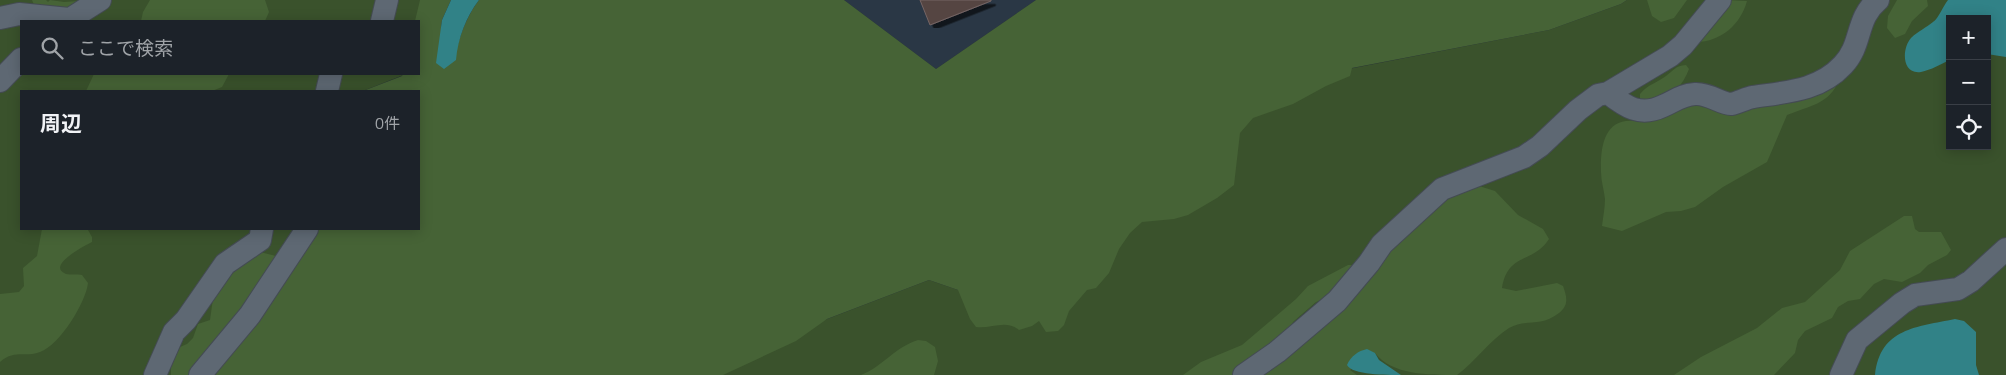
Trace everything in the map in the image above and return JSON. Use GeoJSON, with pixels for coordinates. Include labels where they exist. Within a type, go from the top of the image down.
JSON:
{"type":"FeatureCollection","features":[{"type":"Feature","properties":{"kind":"lane"},"geometry":{"type":"LineString","coordinates":[[0,18],[19,14],[68,20],[100,0]]}},
{"type":"Feature","properties":{"kind":"lane"},"geometry":{"type":"LineString","coordinates":[[382,20],[387,0]]}},
{"type":"Feature","properties":{"kind":"lane"},"geometry":{"type":"LineString","coordinates":[[1244,375],[1277,352],[1337,301],[1369,263],[1382,244],[1442,189],[1524,157],[1540,146],[1578,110],[1598,95],[1608,93],[1670,56],[1683,45],[1720,0]]}},
{"type":"Feature","properties":{"kind":"lane"},"geometry":{"type":"LineString","coordinates":[[1608,93],[1627,108],[1643,111],[1662,107],[1681,96],[1697,94],[1711,96],[1730,104],[1751,97],[1789,93],[1816,86],[1843,66],[1856,48],[1862,18],[1869,7],[1878,0]]}},
{"type":"Feature","properties":{"kind":"lane"},"geometry":{"type":"LineString","coordinates":[[0,81],[20,60]]}},
{"type":"Feature","properties":{"kind":"lane"},"geometry":{"type":"LineString","coordinates":[[327,90],[331,75]]}},
{"type":"Feature","properties":{"kind":"lane"},"geometry":{"type":"LineString","coordinates":[[155,375],[174,332],[186,320],[225,264],[260,240],[262,230]]}},
{"type":"Feature","properties":{"kind":"lane"},"geometry":{"type":"LineString","coordinates":[[200,375],[250,315],[305,230]]}},
{"type":"Feature","properties":{"kind":"lane"},"geometry":{"type":"LineString","coordinates":[[1841,375],[1857,340],[1902,303],[1915,295],[1958,289],[2006,249]]}},
{"type":"Feature","properties":{"kind":"shaded area"},"geometry":{"type":"Polygon","coordinates":[[[844,0],[1036,0],[936,69],[844,0]]]}},
{"type":"Feature","properties":{"kind":"green space"},"geometry":{"type":"Polygon","coordinates":[[[0,0],[430,0],[420,20],[20,20],[20,75],[403,75],[366,90],[20,90],[20,230],[308,230],[203,375],[0,375],[0,0]]]}},
{"type":"Feature","properties":{"kind":"green space"},"geometry":{"type":"Polygon","coordinates":[[[32,0],[64,2],[94,0],[68,15],[36,10],[32,0]]]}},
{"type":"Feature","properties":{"kind":"green space"},"geometry":{"type":"Polygon","coordinates":[[[150,0],[265,0],[269,12],[265,20],[141,20],[143,12],[150,0]]]}},
{"type":"Feature","properties":{"kind":"green space"},"geometry":{"type":"Polygon","coordinates":[[[420,0],[451,0],[442,20],[441,29],[457,48],[466,22],[479,0],[844,0],[936,69],[1036,0],[1627,0],[1621,4],[1549,30],[1352,68],[1350,76],[1326,86],[1293,104],[1253,118],[1240,133],[1234,185],[1217,198],[1188,215],[1174,219],[1142,222],[1130,233],[1119,249],[1109,273],[1096,288],[1087,290],[1069,311],[1064,325],[1058,331],[1046,332],[1039,321],[1032,326],[1019,330],[1009,325],[976,327],[970,319],[958,290],[929,280],[827,319],[796,341],[723,375],[203,375],[308,230],[420,230],[420,90],[366,90],[402,75],[420,75],[420,20],[415,20],[420,0]]]}},
{"type":"Feature","properties":{"kind":"green space"},"geometry":{"type":"Polygon","coordinates":[[[1627,0],[2006,0],[2006,375],[681,375],[929,280],[958,290],[1266,85],[1549,30],[1621,4],[1627,0]]]}},
{"type":"Feature","properties":{"kind":"green space"},"geometry":{"type":"Polygon","coordinates":[[[1647,0],[1687,0],[1674,18],[1661,22],[1652,16],[1647,0]]]}},
{"type":"Feature","properties":{"kind":"green space"},"geometry":{"type":"Polygon","coordinates":[[[1724,0],[1747,1],[1740,17],[1729,30],[1714,39],[1696,42],[1724,0]]]}},
{"type":"Feature","properties":{"kind":"green space"},"geometry":{"type":"Polygon","coordinates":[[[1897,0],[1927,0],[1928,6],[1912,21],[1905,34],[1895,38],[1887,28],[1888,16],[1897,0]]]}},
{"type":"Feature","properties":{"kind":"green space"},"geometry":{"type":"Polygon","coordinates":[[[1686,65],[1689,69],[1684,80],[1668,97],[1658,103],[1640,99],[1640,94],[1646,88],[1677,67],[1686,65]]]}},
{"type":"Feature","properties":{"kind":"green space"},"geometry":{"type":"Polygon","coordinates":[[[94,75],[228,75],[222,87],[214,90],[86,90],[94,75]]]}},
{"type":"Feature","properties":{"kind":"green space"},"geometry":{"type":"Polygon","coordinates":[[[1839,80],[1835,88],[1824,99],[1787,115],[1767,162],[1723,187],[1695,207],[1681,211],[1666,212],[1622,231],[1602,226],[1605,199],[1601,175],[1602,151],[1608,133],[1620,122],[1641,122],[1654,113],[1679,105],[1839,80]]]}},
{"type":"Feature","properties":{"kind":"green space"},"geometry":{"type":"Polygon","coordinates":[[[1479,186],[1495,191],[1518,215],[1543,229],[1549,239],[1536,252],[1515,263],[1505,277],[1502,288],[1516,291],[1557,283],[1563,286],[1566,297],[1566,304],[1559,313],[1546,320],[1515,325],[1509,328],[1457,375],[1434,375],[1401,370],[1391,366],[1375,353],[1350,370],[1357,375],[1252,375],[1434,202],[1479,186]]]}},
{"type":"Feature","properties":{"kind":"green space"},"geometry":{"type":"Polygon","coordinates":[[[1904,216],[1912,216],[1915,229],[1919,232],[1941,232],[1951,250],[1947,255],[1928,265],[1920,273],[1902,282],[1884,279],[1874,284],[1860,299],[1848,301],[1838,307],[1832,318],[1805,331],[1798,340],[1795,353],[1774,375],[1674,375],[1701,357],[1757,328],[1782,308],[1805,302],[1840,270],[1850,251],[1904,216]]]}},
{"type":"Feature","properties":{"kind":"green space"},"geometry":{"type":"Polygon","coordinates":[[[42,230],[88,230],[92,237],[92,242],[69,256],[60,266],[61,270],[66,274],[82,275],[88,283],[82,301],[71,322],[48,348],[35,354],[10,356],[0,362],[0,294],[19,292],[24,286],[23,268],[37,256],[42,230]]]}},
{"type":"Feature","properties":{"kind":"green space"},"geometry":{"type":"Polygon","coordinates":[[[260,252],[280,257],[196,375],[171,375],[171,362],[180,347],[187,344],[193,338],[198,324],[210,320],[214,291],[226,269],[260,252]]]}},
{"type":"Feature","properties":{"kind":"green space"},"geometry":{"type":"Polygon","coordinates":[[[1348,265],[1357,265],[1327,298],[1316,302],[1294,321],[1272,351],[1235,375],[1183,375],[1201,362],[1242,345],[1296,299],[1308,286],[1348,265]]]}},
{"type":"Feature","properties":{"kind":"green space"},"geometry":{"type":"Polygon","coordinates":[[[918,340],[926,341],[935,347],[938,361],[934,375],[861,375],[876,367],[902,347],[918,340]]]}},
{"type":"Feature","properties":{"kind":"water"},"geometry":{"type":"Polygon","coordinates":[[[451,0],[479,0],[463,28],[456,60],[444,69],[436,63],[442,20],[451,0]]]}},
{"type":"Feature","properties":{"kind":"water"},"geometry":{"type":"Polygon","coordinates":[[[1948,0],[2006,0],[2006,57],[1991,55],[1991,15],[1946,15],[1946,62],[1921,72],[1914,72],[1905,60],[1908,42],[1939,15],[1948,0]]]}},
{"type":"Feature","properties":{"kind":"water"},"geometry":{"type":"Polygon","coordinates":[[[1955,319],[1964,321],[1976,332],[1976,365],[1979,375],[1875,375],[1878,359],[1892,339],[1914,328],[1955,319]]]}},
{"type":"Feature","properties":{"kind":"water"},"geometry":{"type":"Polygon","coordinates":[[[1367,349],[1375,353],[1379,360],[1401,375],[1363,373],[1347,365],[1355,354],[1367,349]]]}},
{"type":"Feature","properties":{"kind":"building"},"geometry":{"type":"Polygon","coordinates":[[[920,0],[991,0],[991,1],[930,25],[920,0]]]}}]}
